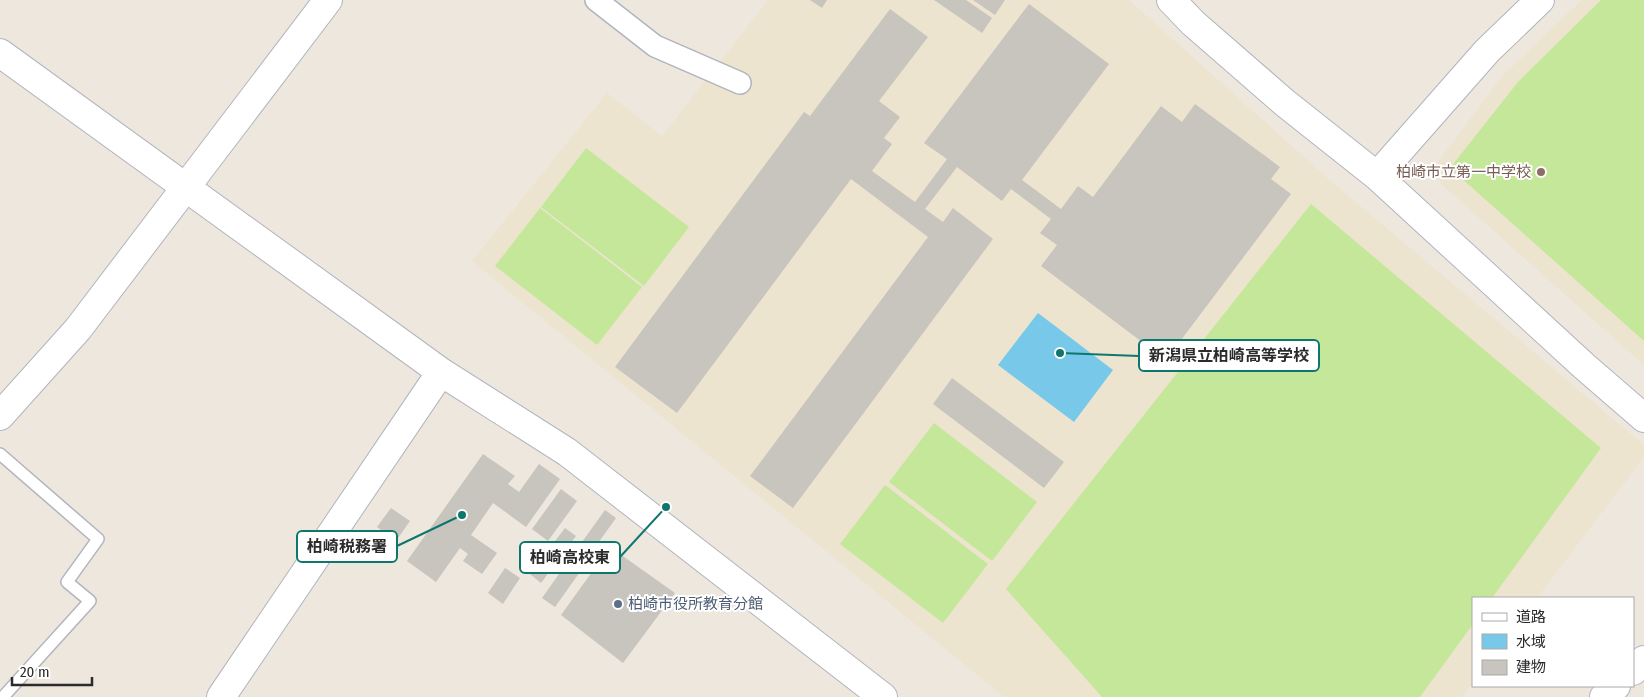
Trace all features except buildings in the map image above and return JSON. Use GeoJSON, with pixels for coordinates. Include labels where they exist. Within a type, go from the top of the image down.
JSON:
{"type":"FeatureCollection","features":[{"type":"Feature","properties":{"kind":"street"},"geometry":{"type":"LineString","coordinates":[[0,416],[78,329],[328,0]]}},
{"type":"Feature","properties":{"kind":"street"},"geometry":{"type":"LineString","coordinates":[[596,0],[655,46],[740,83]]}},
{"type":"Feature","properties":{"kind":"street"},"geometry":{"type":"LineString","coordinates":[[1170,0],[1193,23],[1284,103],[1378,176],[1584,366],[1644,418]]}},
{"type":"Feature","properties":{"kind":"street"},"geometry":{"type":"LineString","coordinates":[[1378,176],[1487,51],[1540,0]]}},
{"type":"Feature","properties":{"kind":"street"},"geometry":{"type":"LineString","coordinates":[[0,53],[441,372],[567,452],[882,697]]}},
{"type":"Feature","properties":{"kind":"street"},"geometry":{"type":"LineString","coordinates":[[221,697],[441,372]]}},
{"type":"Feature","properties":{"kind":"street"},"geometry":{"type":"LineString","coordinates":[[1634,670],[1644,660]]}},
{"type":"Feature","properties":{"kind":"street"},"geometry":{"type":"LineString","coordinates":[[1604,697],[1615,687]]}},
{"type":"Feature","properties":{"kind":"lane"},"geometry":{"type":"LineString","coordinates":[[0,454],[98,539],[67,582],[90,602],[3,697]]}},
{"type":"Feature","properties":{"kind":"shaded area"},"geometry":{"type":"Polygon","coordinates":[[[768,0],[1129,0],[1333,183],[1644,445],[1644,457],[1538,597],[1472,597],[1472,684],[1462,697],[1004,697],[472,261],[607,93],[662,136],[768,0]]]}},
{"type":"Feature","properties":{"kind":"shaded area","name":"柏崎市立第一中学校"},"geometry":{"type":"Polygon","coordinates":[[[1582,0],[1644,0],[1644,365],[1440,183],[1438,162],[1504,74],[1582,0]]]}},
{"type":"Feature","properties":{"kind":"green space","name":"柏崎市立第一中学校"},"geometry":{"type":"Polygon","coordinates":[[[1601,0],[1644,0],[1644,341],[1450,168],[1518,82],[1601,0]]]}},
{"type":"Feature","properties":{"kind":"green space"},"geometry":{"type":"Polygon","coordinates":[[[586,148],[689,227],[644,286],[541,207],[586,148]]]}},
{"type":"Feature","properties":{"kind":"green space"},"geometry":{"type":"Polygon","coordinates":[[[1311,204],[1601,448],[1493,597],[1472,597],[1472,625],[1420,697],[1102,697],[1006,589],[1311,204]]]}},
{"type":"Feature","properties":{"kind":"green space"},"geometry":{"type":"Polygon","coordinates":[[[540,208],[642,287],[597,345],[495,266],[540,208]]]}},
{"type":"Feature","properties":{"kind":"green space"},"geometry":{"type":"Polygon","coordinates":[[[934,423],[1037,502],[992,561],[889,482],[934,423]]]}},
{"type":"Feature","properties":{"kind":"green space"},"geometry":{"type":"Polygon","coordinates":[[[885,485],[988,564],[943,623],[840,544],[885,485]]]}},
{"type":"Feature","properties":{"kind":"water"},"geometry":{"type":"Polygon","coordinates":[[[1038,313],[1113,370],[1074,422],[998,365],[1038,313]]]}},
{"type":"Feature","properties":{"kind":"place","name":"柏崎市立第一中学校"},"geometry":{"type":"Point","coordinates":[1541,172]}},
{"type":"Feature","properties":{"kind":"place","name":"新潟県立柏崎高等学校"},"geometry":{"type":"Point","coordinates":[1060,353]}},
{"type":"Feature","properties":{"kind":"place","name":"柏崎高校東"},"geometry":{"type":"Point","coordinates":[666,507]}},
{"type":"Feature","properties":{"kind":"place","name":"柏崎税務署"},"geometry":{"type":"Point","coordinates":[462,515]}},
{"type":"Feature","properties":{"kind":"place","name":"柏崎市役所教育分館"},"geometry":{"type":"Point","coordinates":[618,604]}}]}
